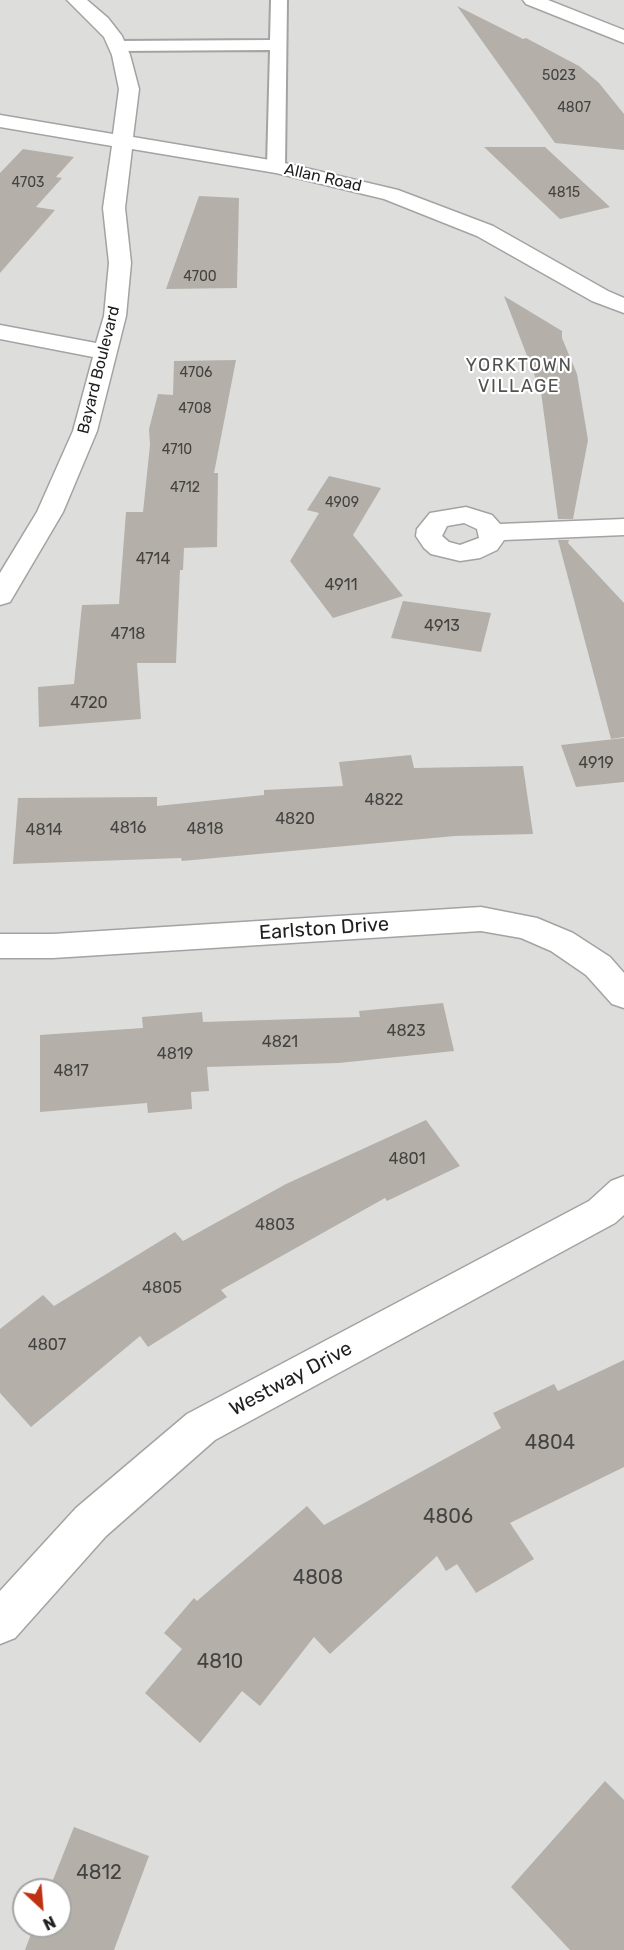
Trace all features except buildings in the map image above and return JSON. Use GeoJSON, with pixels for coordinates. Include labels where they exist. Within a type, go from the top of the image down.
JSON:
{"type":"FeatureCollection","features":[{"type":"Feature","properties":{"kind":"street","name":"Bayard Boulevard"},"geometry":{"type":"LineString","coordinates":[[0,596],[54,502],[85,431],[115,316],[120,263],[114,208],[129,89],[117,46],[101,22],[76,0]]}},
{"type":"Feature","properties":{"kind":"street"},"geometry":{"type":"LineString","coordinates":[[531,0],[624,37]]}},
{"type":"Feature","properties":{"kind":"street","name":"Allan Road"},"geometry":{"type":"LineString","coordinates":[[0,121],[276,167],[391,194],[485,231],[600,296],[624,306]]}},
{"type":"Feature","properties":{"kind":"street"},"geometry":{"type":"LineString","coordinates":[[0,332],[106,352]]}},
{"type":"Feature","properties":{"kind":"street"},"geometry":{"type":"LineString","coordinates":[[492,532],[624,527]]}},
{"type":"Feature","properties":{"kind":"street","name":"Earlston Drive"},"geometry":{"type":"LineString","coordinates":[[0,946],[53,946],[481,919],[526,927],[562,942],[598,966],[624,995]]}},
{"type":"Feature","properties":{"kind":"street","name":"Westway Drive"},"geometry":{"type":"LineString","coordinates":[[0,1623],[91,1522],[201,1427],[602,1212],[624,1192]]}},
{"type":"Feature","properties":{"kind":"lane"},"geometry":{"type":"LineString","coordinates":[[276,167],[279,0]]}},
{"type":"Feature","properties":{"kind":"lane"},"geometry":{"type":"LineString","coordinates":[[117,46],[279,45]]}},
{"type":"Feature","properties":{"kind":"shaded area"},"geometry":{"type":"Polygon","coordinates":[[[0,0],[624,0],[624,1950],[0,1950],[0,0]]]}},
{"type":"Feature","properties":{"kind":"district","name":"YORKTOWN VILLAGE"},"geometry":{"type":"Point","coordinates":[519,376]}}]}
